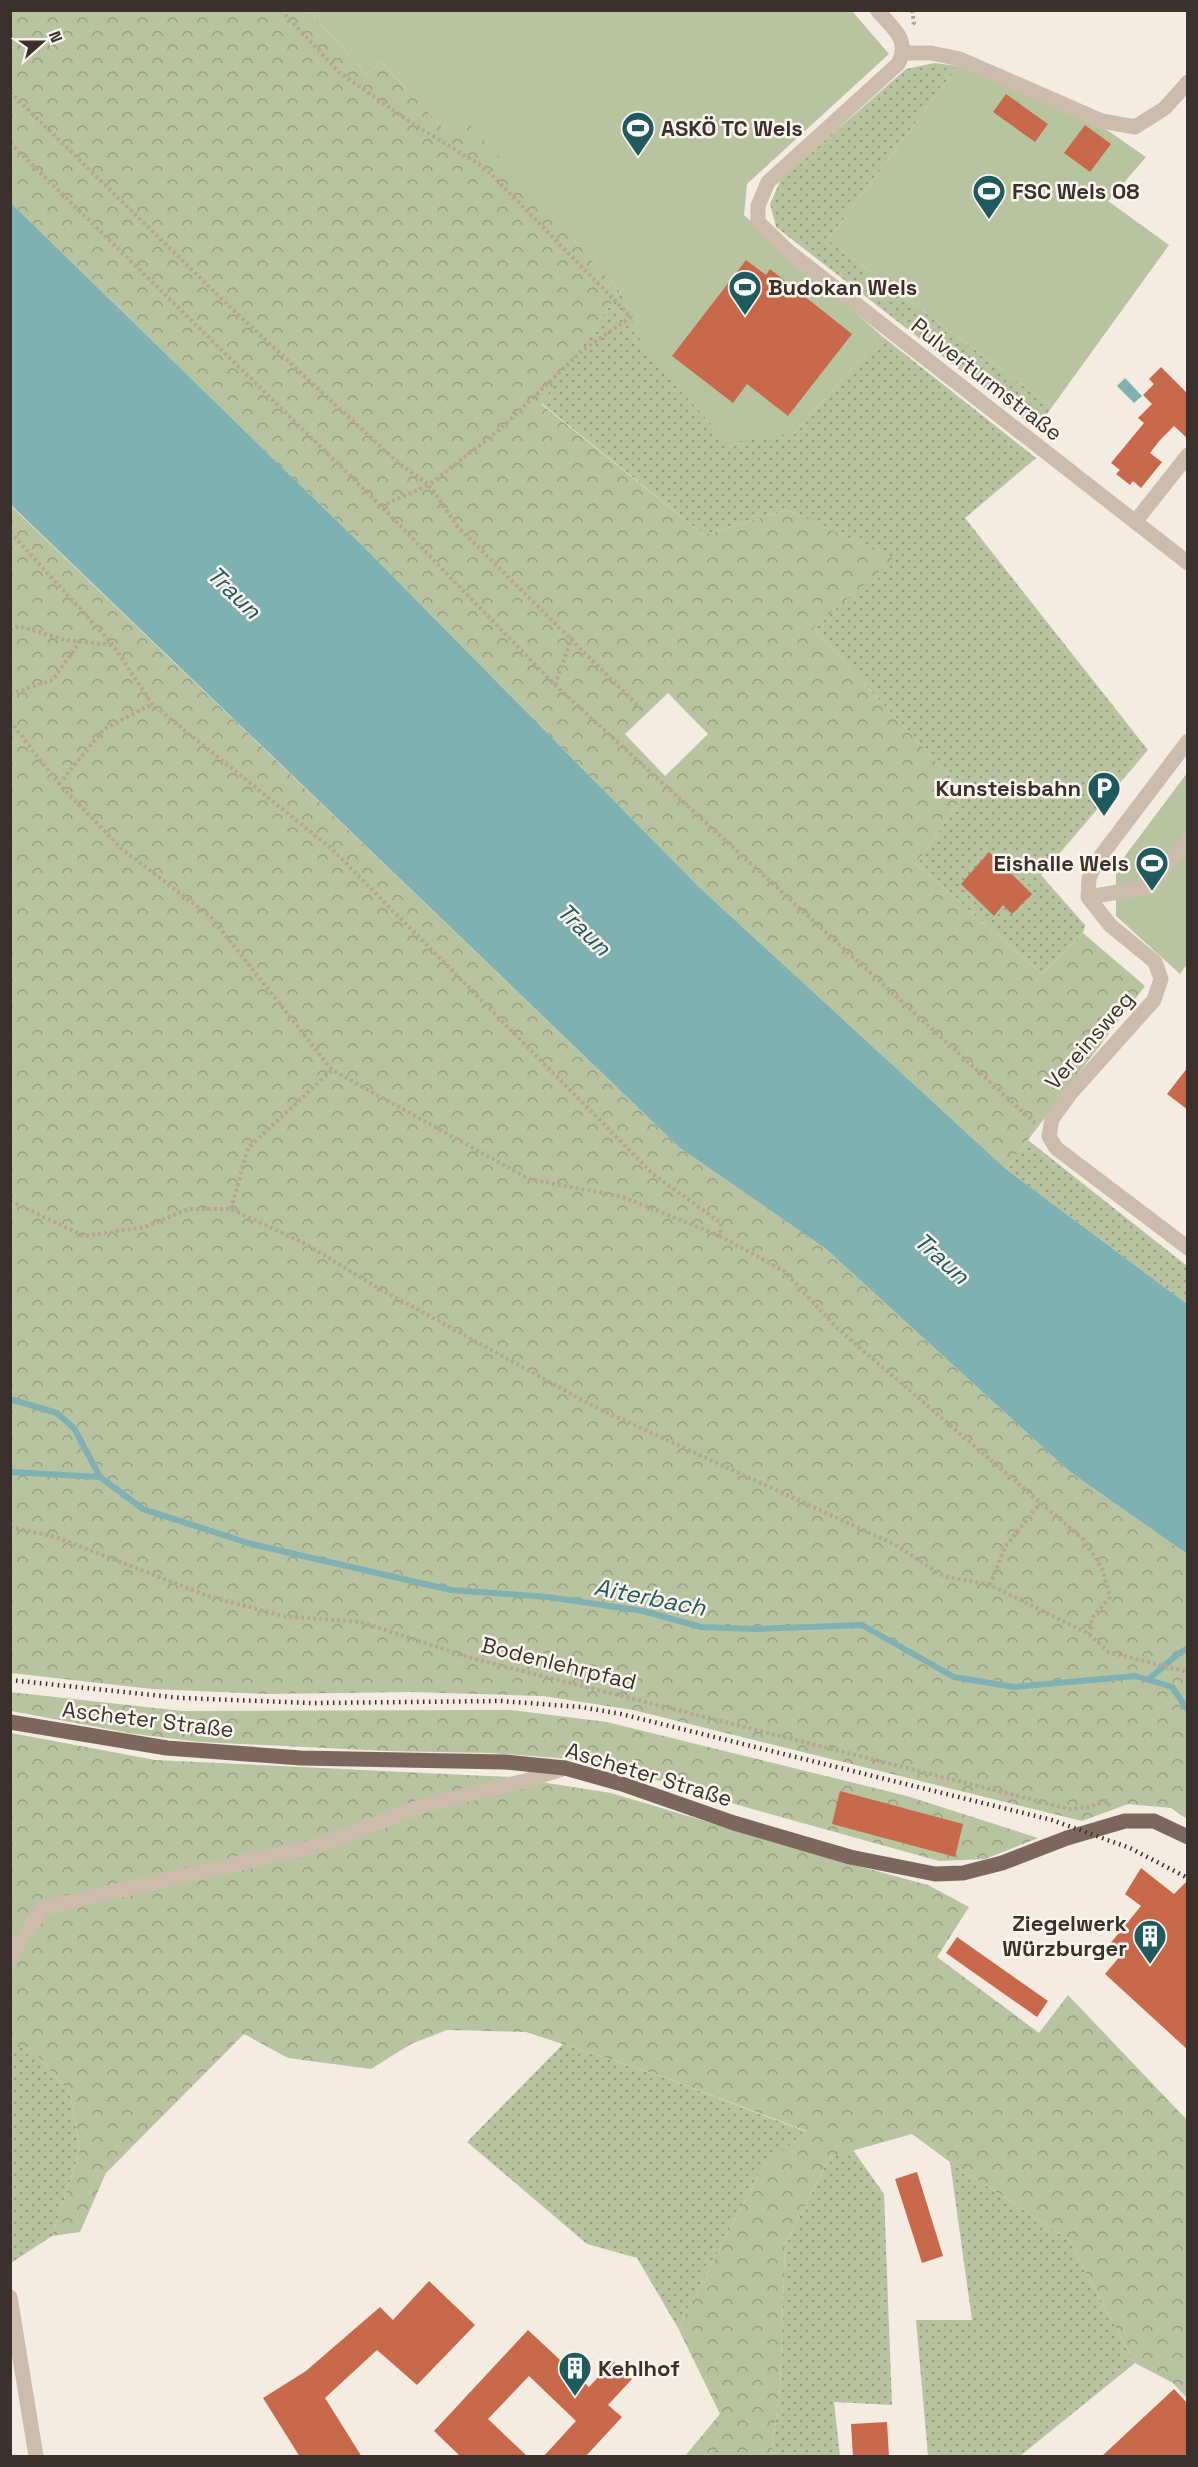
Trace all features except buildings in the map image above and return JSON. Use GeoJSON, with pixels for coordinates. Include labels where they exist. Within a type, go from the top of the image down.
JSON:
{"type":"FeatureCollection","features":[{"type":"Feature","properties":{"kind":"main road","name":"Ascheter Straße"},"geometry":{"type":"LineString","coordinates":[[10,1722],[167,1748],[301,1758],[505,1762],[565,1768],[622,1784],[734,1823],[850,1857],[935,1874],[963,1873],[1002,1863],[1067,1838],[1125,1821],[1140,1819],[1154,1821],[1188,1837]]}},
{"type":"Feature","properties":{"kind":"street"},"geometry":{"type":"LineString","coordinates":[[877,10],[902,39],[904,53],[931,52],[960,59],[1102,121],[1135,127],[1165,108],[1188,82]]}},
{"type":"Feature","properties":{"kind":"street","name":"Pulverturmstraße"},"geometry":{"type":"LineString","coordinates":[[904,53],[898,64],[768,182],[758,206],[758,222],[788,251],[1188,563]]}},
{"type":"Feature","properties":{"kind":"street"},"geometry":{"type":"LineString","coordinates":[[1135,522],[1188,454]]}},
{"type":"Feature","properties":{"kind":"street"},"geometry":{"type":"LineString","coordinates":[[1188,741],[1097,861],[1089,878],[1088,897],[1149,887],[1188,840]]}},
{"type":"Feature","properties":{"kind":"street","name":"Vereinsweg"},"geometry":{"type":"LineString","coordinates":[[1048,1136],[1053,1119],[1070,1094],[1154,1000],[1161,979],[1155,962],[1110,924],[1088,897]]}},
{"type":"Feature","properties":{"kind":"street"},"geometry":{"type":"LineString","coordinates":[[1048,1136],[1056,1148],[1188,1248]]}},
{"type":"Feature","properties":{"kind":"street"},"geometry":{"type":"LineString","coordinates":[[10,1957],[43,1908],[324,1844],[424,1805],[525,1781],[565,1768]]}},
{"type":"Feature","properties":{"kind":"street"},"geometry":{"type":"LineString","coordinates":[[10,2297],[36,2457]]}},
{"type":"Feature","properties":{"kind":"path"},"geometry":{"type":"LineString","coordinates":[[281,10],[339,72],[410,122],[485,168],[631,318],[583,350],[499,430],[429,485],[381,506]]}},
{"type":"Feature","properties":{"kind":"path"},"geometry":{"type":"LineString","coordinates":[[10,92],[239,316],[395,460],[429,485],[457,526],[638,705]]}},
{"type":"Feature","properties":{"kind":"path"},"geometry":{"type":"LineString","coordinates":[[10,143],[381,506],[555,685],[1048,1136]]}},
{"type":"Feature","properties":{"kind":"path"},"geometry":{"type":"LineString","coordinates":[[10,532],[113,645],[152,704],[332,849],[653,1174],[721,1223],[720,1236]]}},
{"type":"Feature","properties":{"kind":"path"},"geometry":{"type":"LineString","coordinates":[[10,630],[19,626],[65,640],[113,645]]}},
{"type":"Feature","properties":{"kind":"path"},"geometry":{"type":"LineString","coordinates":[[555,685],[572,638]]}},
{"type":"Feature","properties":{"kind":"path"},"geometry":{"type":"LineString","coordinates":[[10,694],[53,680],[81,641]]}},
{"type":"Feature","properties":{"kind":"path"},"geometry":{"type":"LineString","coordinates":[[59,784],[104,729],[152,704]]}},
{"type":"Feature","properties":{"kind":"path"},"geometry":{"type":"LineString","coordinates":[[10,721],[59,784],[122,849],[211,917],[332,1070],[529,1179],[623,1197],[720,1236],[784,1271],[838,1329],[1084,1540],[1102,1568],[1110,1597],[1092,1618],[1089,1634]]}},
{"type":"Feature","properties":{"kind":"path"},"geometry":{"type":"LineString","coordinates":[[231,1209],[248,1148],[332,1070]]}},
{"type":"Feature","properties":{"kind":"path"},"geometry":{"type":"LineString","coordinates":[[10,1201],[84,1236],[145,1227],[188,1209],[231,1209],[306,1244],[373,1285],[597,1408],[894,1544],[943,1576],[990,1585],[1089,1634],[1108,1652],[1188,1672]]}},
{"type":"Feature","properties":{"kind":"path"},"geometry":{"type":"LineString","coordinates":[[990,1585],[1005,1547],[1040,1503]]}},
{"type":"Feature","properties":{"kind":"path","name":"Bodenlehrpfad"},"geometry":{"type":"LineString","coordinates":[[10,1527],[56,1537],[208,1596],[283,1616],[362,1622],[471,1658],[1069,1809],[1106,1802]]}},
{"type":"Feature","properties":{"kind":"green space"},"geometry":{"type":"Polygon","coordinates":[[[10,11],[309,11],[367,75],[381,62],[446,131],[464,117],[620,291],[541,404],[704,535],[787,510],[894,559],[813,628],[965,793],[916,864],[1042,974],[1083,933],[1145,986],[1006,1169],[699,887],[369,552],[11,203],[10,11]],[[668,693],[625,734],[665,776],[708,734],[668,693]]]}},
{"type":"Feature","properties":{"kind":"green space","name":"ASKÖ TC Wels"},"geometry":{"type":"Polygon","coordinates":[[[309,11],[852,11],[889,54],[747,184],[744,215],[882,336],[794,433],[729,443],[646,354],[620,291],[464,118],[446,131],[381,62],[367,75],[309,11]]]}},
{"type":"Feature","properties":{"kind":"green space"},"geometry":{"type":"Polygon","coordinates":[[[934,63],[958,66],[828,240],[1052,407],[1036,429],[776,227],[770,204],[781,179],[906,69],[934,63]]]}},
{"type":"Feature","properties":{"kind":"green space","name":"FSC Wels 08"},"geometry":{"type":"Polygon","coordinates":[[[958,66],[1107,130],[1146,157],[1108,201],[1169,245],[1052,407],[828,240],[958,66]]]}},
{"type":"Feature","properties":{"kind":"green space"},"geometry":{"type":"Polygon","coordinates":[[[620,291],[794,433],[882,336],[1036,458],[965,518],[1148,750],[1041,875],[1085,925],[1083,933],[1042,974],[916,864],[965,793],[813,628],[893,559],[787,510],[704,535],[541,403],[620,291]]]}},
{"type":"Feature","properties":{"kind":"green space"},"geometry":{"type":"Polygon","coordinates":[[[10,505],[680,1148],[826,1249],[1070,1472],[1187,1554],[1187,1819],[1171,1808],[1128,1804],[1082,1821],[633,1710],[543,1696],[411,1692],[266,1694],[152,1689],[11,1673],[10,505]]]}},
{"type":"Feature","properties":{"kind":"green space","name":"Eishalle Wels"},"geometry":{"type":"Polygon","coordinates":[[[1187,773],[1187,964],[1180,974],[1116,916],[1116,868],[1187,773]]]}},
{"type":"Feature","properties":{"kind":"green space"},"geometry":{"type":"Polygon","coordinates":[[[1028,1140],[1187,1266],[1187,1304],[1006,1169],[1028,1140]]]}},
{"type":"Feature","properties":{"kind":"green space"},"geometry":{"type":"Polygon","coordinates":[[[10,1692],[182,1711],[511,1710],[607,1722],[907,1796],[1038,1838],[985,1859],[939,1861],[745,1807],[595,1761],[491,1753],[386,1751],[200,1742],[135,1734],[11,1711],[10,1692]]]}},
{"type":"Feature","properties":{"kind":"green space"},"geometry":{"type":"Polygon","coordinates":[[[11,1733],[155,1760],[509,1777],[611,1793],[818,1855],[928,1885],[969,1907],[937,1957],[1039,2033],[1068,1995],[1187,2120],[1187,2398],[1173,2383],[1135,2363],[1068,2239],[950,2162],[912,2134],[830,2157],[785,2245],[780,2389],[771,2456],[685,2456],[720,2414],[678,2328],[763,2167],[806,2131],[664,2077],[526,2032],[447,2030],[411,2044],[371,2069],[288,2058],[244,2034],[106,2173],[80,2232],[52,2236],[80,2150],[70,2093],[30,2047],[11,2047],[11,1733]]]}},
{"type":"Feature","properties":{"kind":"green space"},"geometry":{"type":"Polygon","coordinates":[[[563,2044],[664,2077],[807,2132],[763,2167],[678,2328],[637,2258],[587,2244],[467,2142],[563,2044]]]}},
{"type":"Feature","properties":{"kind":"green space"},"geometry":{"type":"Polygon","coordinates":[[[11,2047],[30,2047],[70,2093],[80,2150],[52,2236],[11,2263],[11,2047]]]}},
{"type":"Feature","properties":{"kind":"green space"},"geometry":{"type":"Polygon","coordinates":[[[853,2150],[884,2194],[892,2405],[834,2402],[840,2456],[771,2456],[780,2389],[785,2245],[830,2157],[853,2150]]]}},
{"type":"Feature","properties":{"kind":"green space"},"geometry":{"type":"Polygon","coordinates":[[[950,2162],[1068,2239],[1135,2363],[1020,2456],[928,2456],[916,2320],[972,2320],[950,2162]]]}},
{"type":"Feature","properties":{"kind":"water","name":"Traun"},"geometry":{"type":"Polygon","coordinates":[[[11,203],[369,552],[699,887],[1006,1169],[1187,1304],[1187,1554],[1070,1472],[826,1249],[680,1148],[11,505],[11,203]]]}},
{"type":"Feature","properties":{"kind":"water"},"geometry":{"type":"Polygon","coordinates":[[[1125,378],[1142,396],[1134,403],[1117,386],[1125,378]]]}},
{"type":"Feature","properties":{"kind":"waterway","name":"Aiterbach"},"geometry":{"type":"LineString","coordinates":[[10,1399],[57,1413],[74,1428],[100,1477]]}},
{"type":"Feature","properties":{"kind":"waterway","name":"Aiterbach"},"geometry":{"type":"LineString","coordinates":[[10,1472],[100,1477],[143,1509],[251,1544],[451,1590],[548,1597],[643,1611],[701,1627],[756,1629],[862,1625],[954,1677],[1014,1687],[1136,1676],[1172,1687],[1188,1710]]}},
{"type":"Feature","properties":{"kind":"waterway"},"geometry":{"type":"LineString","coordinates":[[1149,1679],[1188,1648]]}},
{"type":"Feature","properties":{"kind":"railway"},"geometry":{"type":"LineString","coordinates":[[10,1680],[181,1698],[312,1703],[501,1701],[581,1707],[621,1714],[1052,1820],[1130,1848],[1188,1878]]}},
{"type":"Feature","properties":{"kind":"place","name":"ASKÖ TC Wels"},"geometry":{"type":"Point","coordinates":[638,157]}},
{"type":"Feature","properties":{"kind":"place","name":"FSC Wels 08"},"geometry":{"type":"Point","coordinates":[989,220]}},
{"type":"Feature","properties":{"kind":"place","name":"Budokan Wels"},"geometry":{"type":"Point","coordinates":[745,316]}},
{"type":"Feature","properties":{"kind":"place","name":"Kunsteisbahn"},"geometry":{"type":"Point","coordinates":[1104,817]}},
{"type":"Feature","properties":{"kind":"place","name":"Eishalle Wels"},"geometry":{"type":"Point","coordinates":[1152,892]}},
{"type":"Feature","properties":{"kind":"place","name":"Ziegelwerk Würzburger"},"geometry":{"type":"Point","coordinates":[1150,1965]}},
{"type":"Feature","properties":{"kind":"place","name":"Kehlhof"},"geometry":{"type":"Point","coordinates":[575,2397]}}]}
